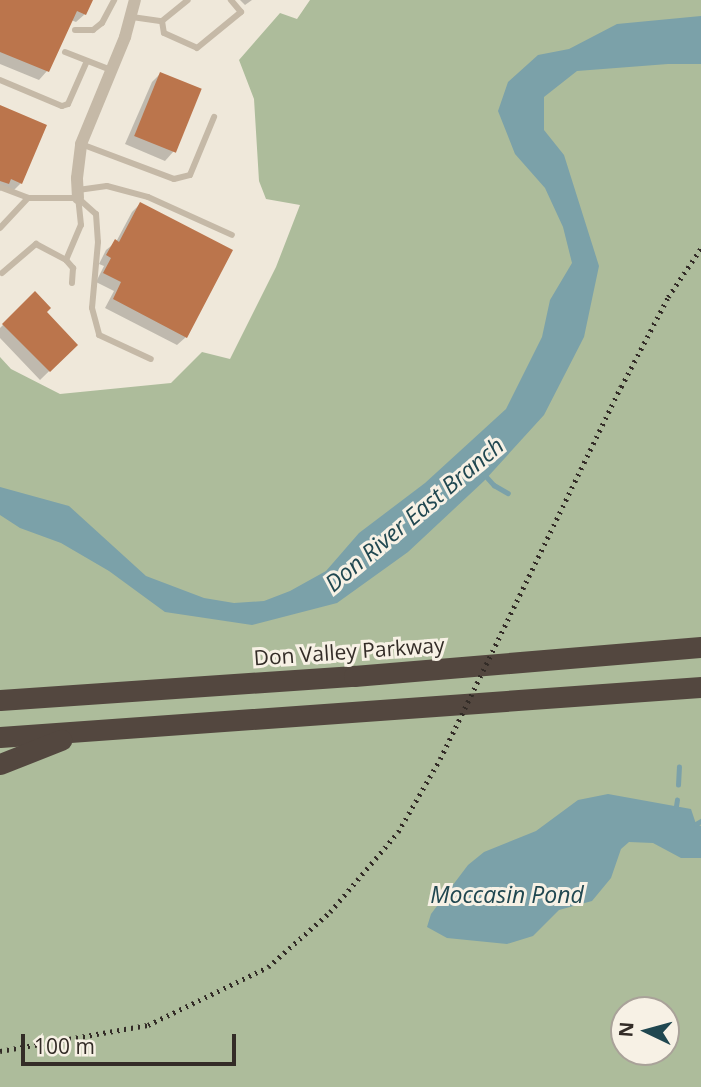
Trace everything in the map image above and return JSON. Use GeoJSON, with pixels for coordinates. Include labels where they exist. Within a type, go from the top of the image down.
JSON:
{"type":"FeatureCollection","features":[{"type":"Feature","properties":{"kind":"highway","name":"Don Valley Parkway"},"geometry":{"type":"LineString","coordinates":[[0,700],[354,676],[701,646]]}},
{"type":"Feature","properties":{"kind":"highway"},"geometry":{"type":"LineString","coordinates":[[0,737],[701,687]]}},
{"type":"Feature","properties":{"kind":"highway"},"geometry":{"type":"LineString","coordinates":[[0,764],[79,732]]}},
{"type":"Feature","properties":{"kind":"street"},"geometry":{"type":"LineString","coordinates":[[78,194],[81,144],[132,17],[135,0]]}},
{"type":"Feature","properties":{"kind":"lane"},"geometry":{"type":"LineString","coordinates":[[75,30],[93,30],[102,23],[114,0]]}},
{"type":"Feature","properties":{"kind":"lane"},"geometry":{"type":"LineString","coordinates":[[132,17],[162,21],[188,0]]}},
{"type":"Feature","properties":{"kind":"lane"},"geometry":{"type":"LineString","coordinates":[[162,21],[164,33],[197,48],[241,12],[231,0]]}},
{"type":"Feature","properties":{"kind":"lane"},"geometry":{"type":"LineString","coordinates":[[65,52],[111,71]]}},
{"type":"Feature","properties":{"kind":"lane"},"geometry":{"type":"LineString","coordinates":[[0,80],[62,106],[68,104],[88,61]]}},
{"type":"Feature","properties":{"kind":"lane"},"geometry":{"type":"LineString","coordinates":[[81,144],[174,178],[190,174],[214,117]]}},
{"type":"Feature","properties":{"kind":"lane"},"geometry":{"type":"LineString","coordinates":[[0,187],[28,198],[78,194],[107,186],[148,197],[232,235]]}},
{"type":"Feature","properties":{"kind":"lane"},"geometry":{"type":"LineString","coordinates":[[66,260],[81,225],[78,194]]}},
{"type":"Feature","properties":{"kind":"lane"},"geometry":{"type":"LineString","coordinates":[[78,194],[96,214],[98,242],[92,308],[99,335],[151,359]]}},
{"type":"Feature","properties":{"kind":"lane"},"geometry":{"type":"LineString","coordinates":[[0,228],[28,198]]}},
{"type":"Feature","properties":{"kind":"lane"},"geometry":{"type":"LineString","coordinates":[[2,273],[36,244],[66,260],[73,268],[72,283]]}},
{"type":"Feature","properties":{"kind":"green space"},"geometry":{"type":"Polygon","coordinates":[[[310,0],[701,0],[701,1087],[0,1087],[0,357],[11,369],[60,394],[171,383],[202,352],[230,359],[276,267],[300,205],[266,199],[259,181],[254,99],[239,60],[280,13],[297,19],[310,0]]]}},
{"type":"Feature","properties":{"kind":"water","name":"Don River East Branch"},"geometry":{"type":"Polygon","coordinates":[[[701,16],[701,64],[577,71],[544,97],[544,130],[564,155],[599,266],[584,337],[544,415],[484,481],[408,552],[337,603],[252,625],[165,612],[109,571],[61,543],[20,528],[0,515],[0,487],[69,506],[146,576],[204,598],[234,603],[264,601],[290,591],[326,571],[359,533],[425,483],[506,409],[542,337],[550,300],[572,263],[563,227],[545,188],[515,154],[498,111],[508,82],[538,55],[569,49],[617,24],[701,16]]]}},
{"type":"Feature","properties":{"kind":"water","name":"Moccasin Pond"},"geometry":{"type":"Polygon","coordinates":[[[608,794],[691,809],[696,824],[701,826],[701,858],[681,858],[653,843],[629,842],[621,849],[611,878],[592,901],[559,910],[533,936],[507,944],[447,938],[427,927],[431,914],[468,865],[484,852],[536,831],[578,800],[608,794]]]}},
{"type":"Feature","properties":{"kind":"building"},"geometry":{"type":"Polygon","coordinates":[[[0,0],[93,0],[86,15],[77,11],[49,72],[0,52],[0,0]]]}},
{"type":"Feature","properties":{"kind":"building"},"geometry":{"type":"Polygon","coordinates":[[[160,72],[202,89],[176,153],[134,136],[160,72]]]}},
{"type":"Feature","properties":{"kind":"building"},"geometry":{"type":"Polygon","coordinates":[[[0,105],[47,125],[22,184],[11,179],[9,184],[0,181],[0,105]]]}},
{"type":"Feature","properties":{"kind":"building"},"geometry":{"type":"Polygon","coordinates":[[[140,202],[233,250],[187,338],[113,299],[121,282],[103,273],[111,258],[106,255],[115,239],[119,242],[140,202]]]}},
{"type":"Feature","properties":{"kind":"building"},"geometry":{"type":"Polygon","coordinates":[[[35,291],[51,308],[47,312],[78,345],[50,372],[2,324],[35,291]]]}},
{"type":"Feature","properties":{"kind":"waterway","name":"Don River East Branch"},"geometry":{"type":"LineString","coordinates":[[484,474],[494,485],[508,493]]}},
{"type":"Feature","properties":{"kind":"waterway"},"geometry":{"type":"LineString","coordinates":[[678,785],[679,767]]}},
{"type":"Feature","properties":{"kind":"waterway"},"geometry":{"type":"LineString","coordinates":[[676,806],[677,800]]}},
{"type":"Feature","properties":{"kind":"waterway"},"geometry":{"type":"LineString","coordinates":[[696,824],[701,821]]}},
{"type":"Feature","properties":{"kind":"railway"},"geometry":{"type":"LineString","coordinates":[[0,1051],[148,1025],[268,967],[330,912],[398,832],[440,759],[621,387],[668,297],[701,248]]}}]}
